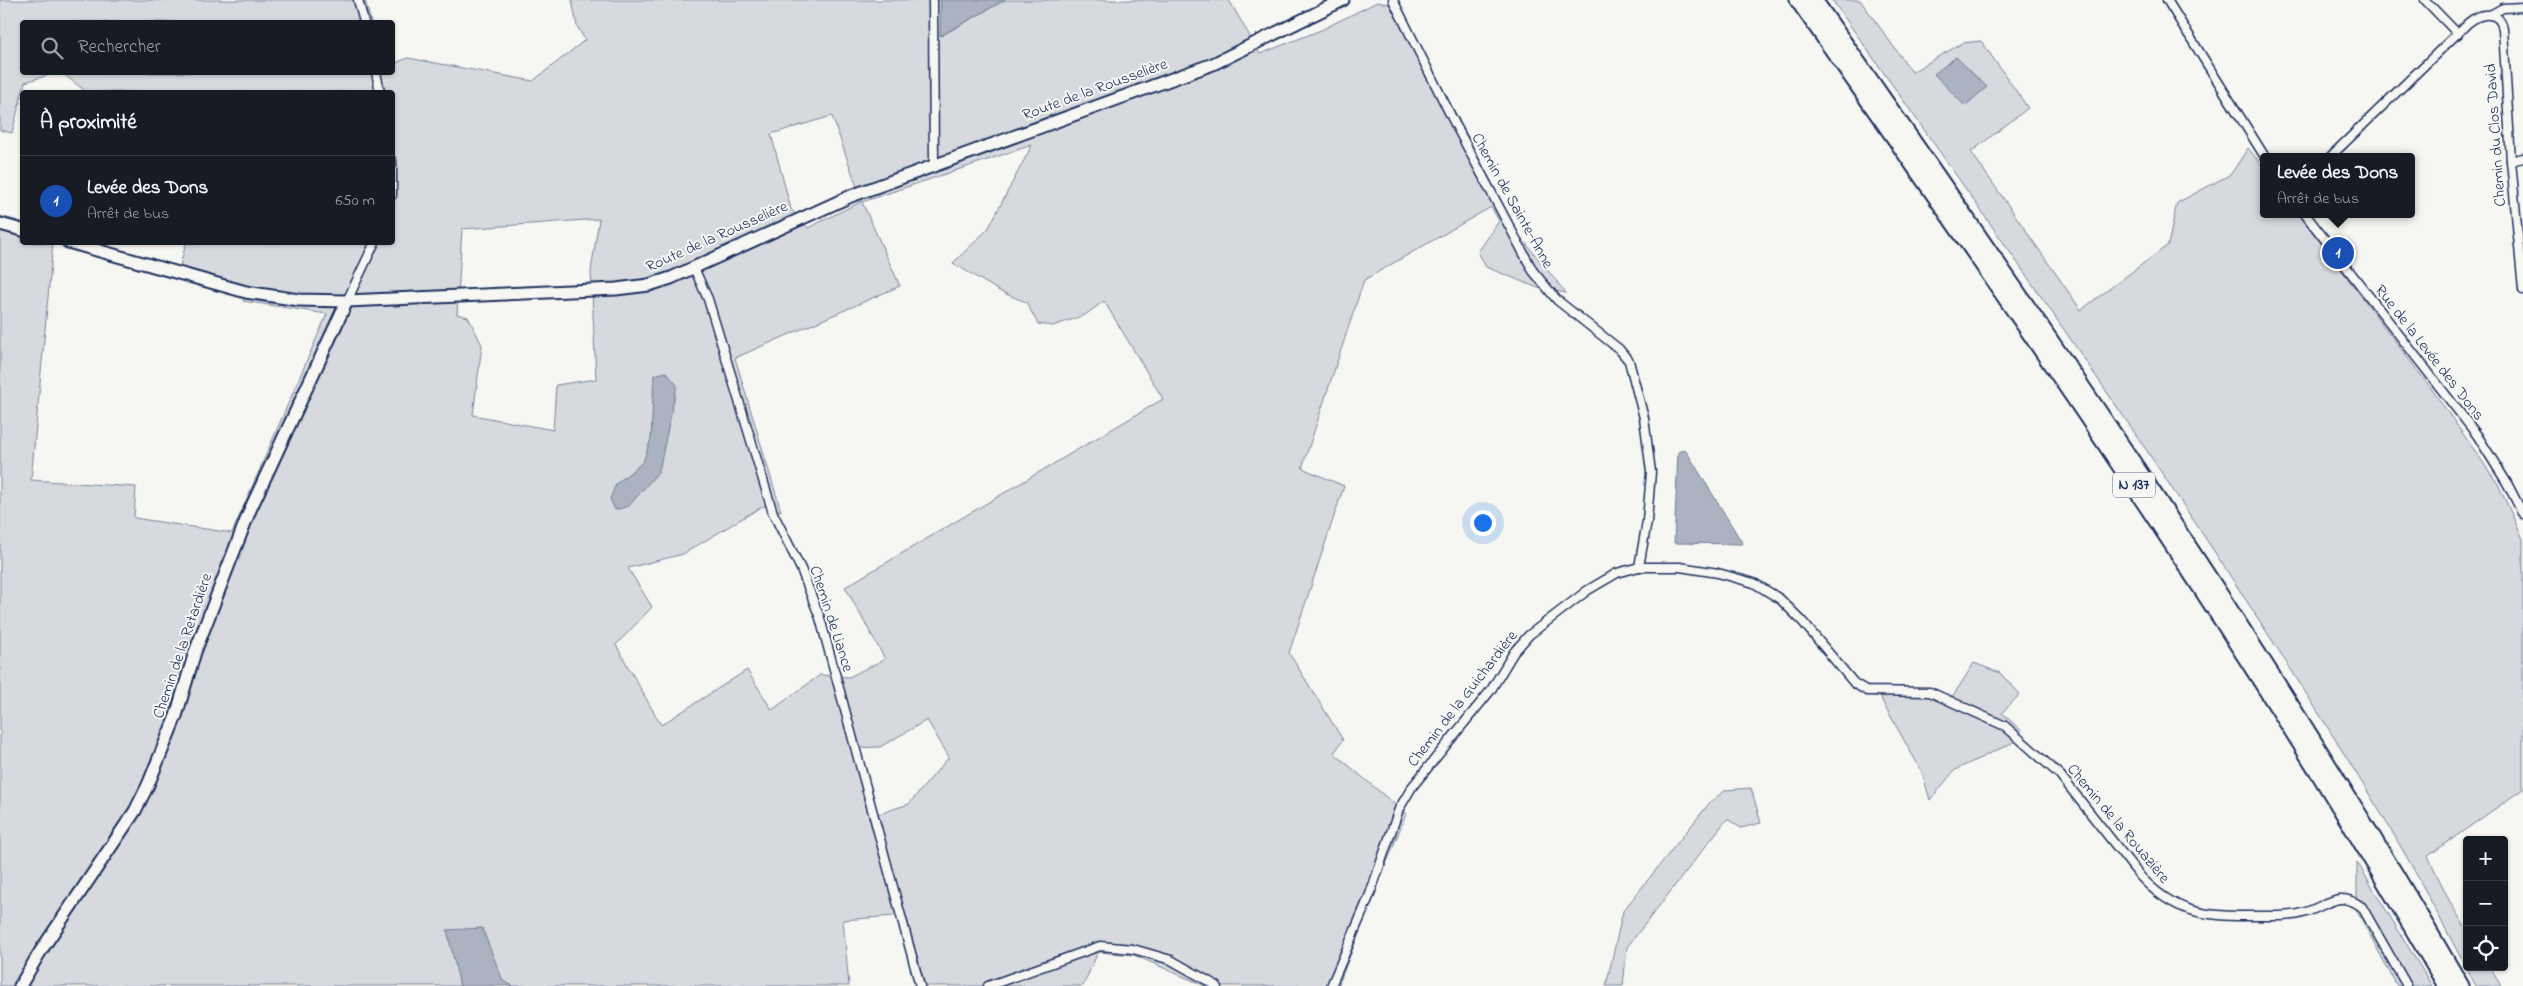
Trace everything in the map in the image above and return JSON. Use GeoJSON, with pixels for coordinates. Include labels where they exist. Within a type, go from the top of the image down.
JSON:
{"type":"FeatureCollection","features":[{"type":"Feature","properties":{"kind":"highway","name":"N 137"},"geometry":{"type":"LineString","coordinates":[[1798,0],[2009,301],[2162,528],[2310,759],[2446,986]]}},
{"type":"Feature","properties":{"kind":"highway","name":"N 137"},"geometry":{"type":"LineString","coordinates":[[1814,0],[2001,267],[2172,519],[2316,744],[2461,986]]}},
{"type":"Feature","properties":{"kind":"street"},"geometry":{"type":"LineString","coordinates":[[358,0],[363,20]]}},
{"type":"Feature","properties":{"kind":"street"},"geometry":{"type":"LineString","coordinates":[[933,0],[934,166]]}},
{"type":"Feature","properties":{"kind":"street","name":"Route de la Rousselière"},"geometry":{"type":"LineString","coordinates":[[79,245],[246,292],[299,300],[347,301],[631,288],[657,283],[851,196],[1213,64],[1343,0]]}},
{"type":"Feature","properties":{"kind":"street","name":"Chemin de Sainte-Anne"},"geometry":{"type":"LineString","coordinates":[[1393,0],[1454,124],[1533,271],[1557,300],[1619,349],[1629,361],[1644,418],[1651,472],[1647,522],[1639,567]]}},
{"type":"Feature","properties":{"kind":"street"},"geometry":{"type":"LineString","coordinates":[[2167,0],[2263,153]]}},
{"type":"Feature","properties":{"kind":"street"},"geometry":{"type":"LineString","coordinates":[[2425,0],[2458,34]]}},
{"type":"Feature","properties":{"kind":"street"},"geometry":{"type":"LineString","coordinates":[[2334,153],[2479,15],[2490,14],[2503,8],[2523,7]]}},
{"type":"Feature","properties":{"kind":"street","name":"Chemin du Clos David"},"geometry":{"type":"LineString","coordinates":[[2490,14],[2500,21],[2503,30],[2511,161],[2523,290]]}},
{"type":"Feature","properties":{"kind":"street"},"geometry":{"type":"LineString","coordinates":[[377,75],[380,90]]}},
{"type":"Feature","properties":{"kind":"street"},"geometry":{"type":"LineString","coordinates":[[2511,161],[2523,158]]}},
{"type":"Feature","properties":{"kind":"street","name":"Rue de la Levée des Dons"},"geometry":{"type":"LineString","coordinates":[[2308,218],[2477,435],[2521,504],[2523,514]]}},
{"type":"Feature","properties":{"kind":"street"},"geometry":{"type":"LineString","coordinates":[[0,224],[20,229]]}},
{"type":"Feature","properties":{"kind":"street"},"geometry":{"type":"LineString","coordinates":[[347,301],[374,245]]}},
{"type":"Feature","properties":{"kind":"street","name":"Chemin de Liance"},"geometry":{"type":"LineString","coordinates":[[694,268],[708,299],[773,513],[801,569],[820,618],[920,986]]}},
{"type":"Feature","properties":{"kind":"street","name":"Chemin de la Retardière"},"geometry":{"type":"LineString","coordinates":[[20,986],[40,952],[135,811],[148,785],[176,716],[195,652],[250,510],[347,301]]}},
{"type":"Feature","properties":{"kind":"street","name":"Chemin de la Guichardière"},"geometry":{"type":"LineString","coordinates":[[1332,986],[1368,897],[1399,809],[1412,787],[1491,690],[1514,652],[1529,634],[1588,590],[1617,573],[1639,567],[1680,567],[1718,573],[1754,583],[1780,599],[1802,621],[1854,683],[1866,691]]}},
{"type":"Feature","properties":{"kind":"street","name":"Chemin de la Rouazière"},"geometry":{"type":"LineString","coordinates":[[1866,691],[1912,690],[1930,692],[2005,726],[2060,775],[2140,876],[2150,887],[2175,905],[2194,913],[2220,917],[2291,915],[2316,909],[2334,899],[2351,899],[2362,907],[2407,986]]}},
{"type":"Feature","properties":{"kind":"street"},"geometry":{"type":"LineString","coordinates":[[988,986],[1100,946],[1133,949],[1171,960],[1217,986]]}},
{"type":"Feature","properties":{"kind":"shaded area"},"geometry":{"type":"Polygon","coordinates":[[[0,0],[365,0],[370,20],[20,20],[20,75],[49,75],[25,82],[23,90],[20,90],[20,102],[12,133],[0,130],[0,0]]]}},
{"type":"Feature","properties":{"kind":"shaded area"},"geometry":{"type":"Polygon","coordinates":[[[572,0],[941,0],[941,36],[1005,0],[1229,0],[1260,54],[1321,30],[1377,2],[1399,6],[1520,236],[1566,293],[1538,288],[1486,267],[1478,252],[1499,221],[1491,207],[1364,280],[1302,468],[1344,486],[1289,653],[1343,740],[1334,753],[1406,814],[1338,986],[1205,986],[1134,955],[1098,952],[1083,986],[925,986],[906,915],[843,920],[849,986],[513,986],[456,964],[460,986],[0,986],[0,216],[20,221],[20,245],[53,245],[31,480],[136,487],[134,518],[232,533],[327,314],[243,301],[247,286],[180,266],[185,245],[395,245],[395,90],[84,90],[65,75],[395,75],[395,63],[408,58],[533,81],[585,40],[577,26],[572,0]],[[832,116],[771,134],[791,209],[808,228],[862,201],[832,116]],[[1032,145],[862,202],[900,286],[735,358],[781,511],[763,506],[683,554],[628,568],[652,607],[616,645],[661,725],[747,670],[772,710],[820,675],[849,677],[885,659],[845,587],[1163,399],[1104,301],[1085,315],[1053,326],[1038,324],[1026,302],[1001,292],[953,263],[988,229],[1032,145]],[[599,219],[462,229],[457,314],[468,317],[482,345],[473,415],[553,430],[556,385],[596,379],[591,271],[599,219]],[[654,376],[653,430],[648,452],[641,465],[619,481],[614,490],[659,471],[654,376]],[[927,720],[880,747],[851,748],[869,817],[909,804],[949,757],[927,720]]]}},
{"type":"Feature","properties":{"kind":"shaded area"},"geometry":{"type":"Polygon","coordinates":[[[941,0],[1005,0],[940,36],[941,0]]]}},
{"type":"Feature","properties":{"kind":"shaded area"},"geometry":{"type":"Polygon","coordinates":[[[1832,0],[1860,0],[1912,72],[1962,43],[1981,41],[2028,108],[1971,152],[2081,310],[2168,245],[2177,203],[2231,174],[2248,148],[2260,163],[2260,218],[2302,218],[2433,391],[2498,484],[2523,539],[2523,789],[2428,856],[2451,904],[2463,924],[2463,961],[2395,836],[2317,711],[2183,504],[2044,301],[1832,0]]]}},
{"type":"Feature","properties":{"kind":"shaded area"},"geometry":{"type":"Polygon","coordinates":[[[1956,57],[1987,87],[1965,106],[1934,74],[1956,57]]]}},
{"type":"Feature","properties":{"kind":"shaded area"},"geometry":{"type":"Polygon","coordinates":[[[666,372],[677,385],[659,471],[629,506],[615,510],[610,499],[616,484],[643,462],[651,439],[654,375],[666,372]]]}},
{"type":"Feature","properties":{"kind":"shaded area"},"geometry":{"type":"Polygon","coordinates":[[[1685,449],[1743,544],[1674,543],[1678,452],[1685,449]]]}},
{"type":"Feature","properties":{"kind":"shaded area"},"geometry":{"type":"Polygon","coordinates":[[[1974,663],[2000,673],[2020,694],[2002,713],[2022,731],[2012,743],[1955,770],[1930,800],[1922,772],[1882,701],[1881,695],[1924,688],[1953,696],[1974,663]]]}},
{"type":"Feature","properties":{"kind":"shaded area"},"geometry":{"type":"Polygon","coordinates":[[[1751,788],[1761,823],[1741,828],[1727,819],[1627,947],[1623,986],[1606,986],[1623,911],[1711,801],[1726,790],[1751,788]]]}},
{"type":"Feature","properties":{"kind":"shaded area"},"geometry":{"type":"Polygon","coordinates":[[[2357,862],[2432,986],[2397,986],[2357,911],[2357,862]]]}},
{"type":"Feature","properties":{"kind":"shaded area"},"geometry":{"type":"Polygon","coordinates":[[[482,928],[503,981],[513,986],[460,986],[447,930],[482,928]]]}},
{"type":"Feature","properties":{"kind":"shaded area"},"geometry":{"type":"Polygon","coordinates":[[[2468,971],[2492,971],[2501,986],[2476,986],[2468,971]]]}},
{"type":"Feature","properties":{"kind":"place","name":"Levée des Dons"},"geometry":{"type":"Point","coordinates":[2338,253]}}]}
